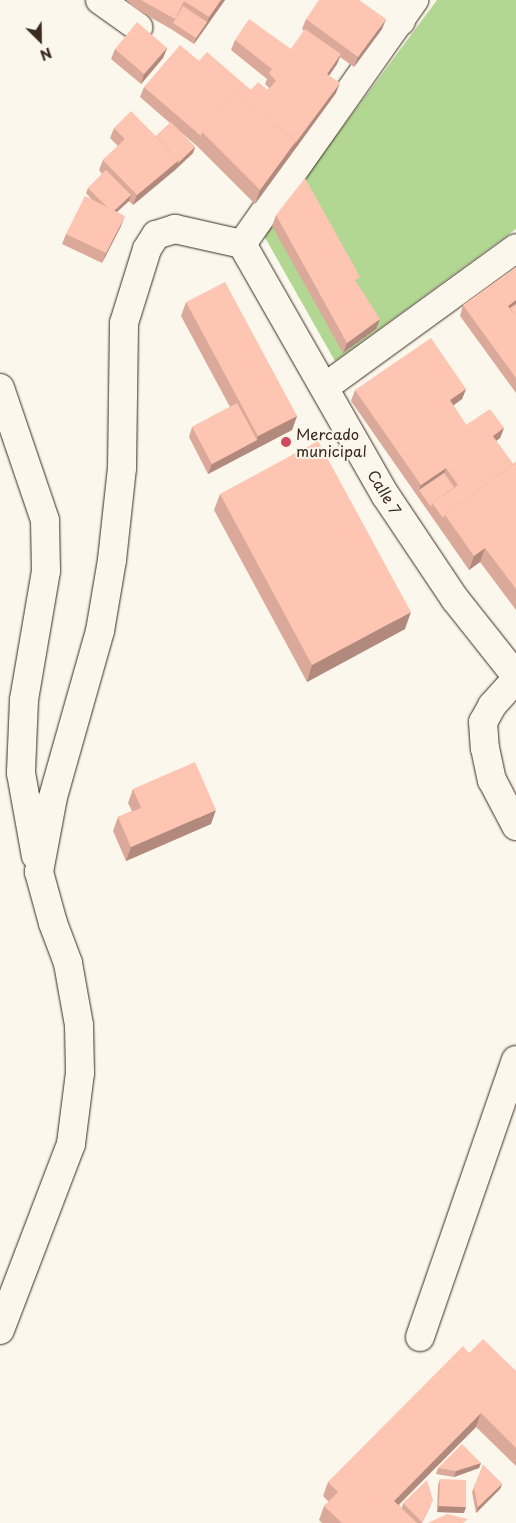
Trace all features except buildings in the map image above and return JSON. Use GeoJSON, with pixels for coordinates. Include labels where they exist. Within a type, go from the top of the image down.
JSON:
{"type":"FeatureCollection","features":[{"type":"Feature","properties":{"kind":"street"},"geometry":{"type":"LineString","coordinates":[[100,0],[138,27]]}},
{"type":"Feature","properties":{"kind":"street"},"geometry":{"type":"LineString","coordinates":[[39,872],[53,797],[100,631],[112,560],[122,468],[124,323],[147,249],[156,235],[175,229],[242,244],[408,11],[373,0]]}},
{"type":"Feature","properties":{"kind":"street","name":"Calle 7"},"geometry":{"type":"LineString","coordinates":[[242,244],[386,496],[455,599],[516,678]]}},
{"type":"Feature","properties":{"kind":"street"},"geometry":{"type":"LineString","coordinates":[[325,387],[516,248]]}},
{"type":"Feature","properties":{"kind":"street"},"geometry":{"type":"LineString","coordinates":[[0,388],[44,520],[46,571],[24,700],[21,773],[39,872],[53,923],[68,963],[79,1025],[80,1074],[71,1144],[0,1330]]}},
{"type":"Feature","properties":{"kind":"street"},"geometry":{"type":"LineString","coordinates":[[516,678],[492,706],[482,722],[492,780],[516,826]]}},
{"type":"Feature","properties":{"kind":"street"},"geometry":{"type":"LineString","coordinates":[[420,1338],[516,1060]]}},
{"type":"Feature","properties":{"kind":"green space"},"geometry":{"type":"Polygon","coordinates":[[[437,0],[516,0],[516,229],[335,361],[263,234],[437,0]]]}},
{"type":"Feature","properties":{"kind":"place","name":"Mercado municipal"},"geometry":{"type":"Point","coordinates":[286,442]}}]}
